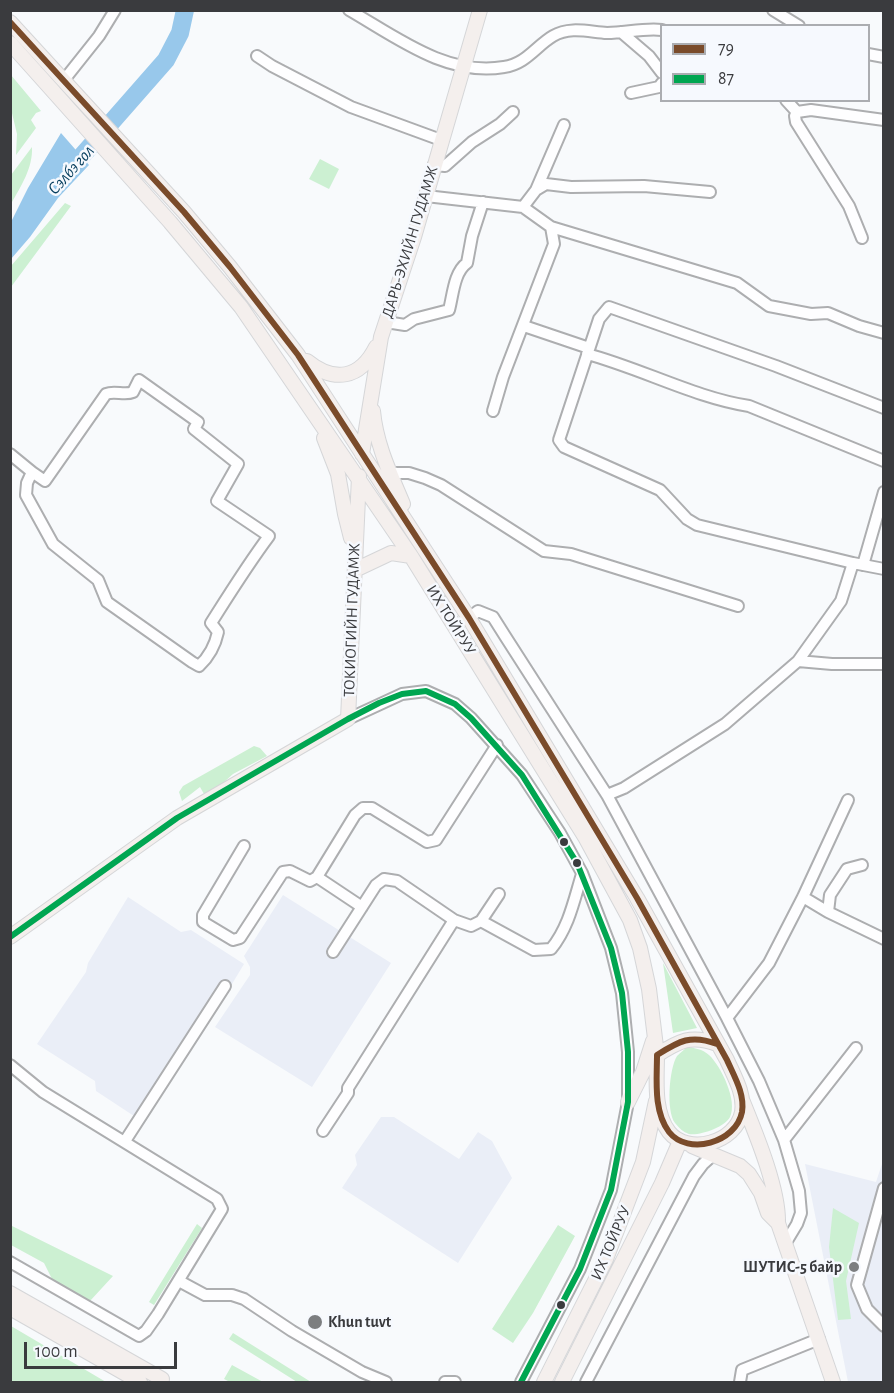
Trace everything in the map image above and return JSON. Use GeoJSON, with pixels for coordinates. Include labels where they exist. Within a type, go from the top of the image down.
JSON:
{"type":"FeatureCollection","features":[{"type":"Feature","properties":{"kind":"main road","name":"ДАРЬ-ЭХИЙН ГУДАМЖ"},"geometry":{"type":"LineString","coordinates":[[359,478],[381,337],[465,68],[480,10]]}},
{"type":"Feature","properties":{"kind":"main road"},"geometry":{"type":"LineString","coordinates":[[10,22],[68,84]]}},
{"type":"Feature","properties":{"kind":"main road","name":"ИХ ТОЙРУУ"},"geometry":{"type":"LineString","coordinates":[[10,44],[171,222],[241,307],[411,556],[585,837],[630,920],[645,968],[657,1055]]}},
{"type":"Feature","properties":{"kind":"main road","name":"ИХ ТОЙРУУ"},"geometry":{"type":"LineString","coordinates":[[68,84],[184,212],[298,355],[469,618],[637,898],[717,1044]]}},
{"type":"Feature","properties":{"kind":"main road"},"geometry":{"type":"LineString","coordinates":[[298,355],[318,370],[328,374],[347,374],[360,369],[367,362],[381,337]]}},
{"type":"Feature","properties":{"kind":"main road"},"geometry":{"type":"LineString","coordinates":[[371,390],[375,429],[416,536]]}},
{"type":"Feature","properties":{"kind":"main road"},"geometry":{"type":"LineString","coordinates":[[317,417],[335,462],[355,552]]}},
{"type":"Feature","properties":{"kind":"main road","name":"ТОКИОГИЙН ГУДАМЖ"},"geometry":{"type":"LineString","coordinates":[[10,937],[177,818],[348,719],[359,478]]}},
{"type":"Feature","properties":{"kind":"main road"},"geometry":{"type":"LineString","coordinates":[[355,570],[391,553],[411,556]]}},
{"type":"Feature","properties":{"kind":"main road"},"geometry":{"type":"LineString","coordinates":[[628,1102],[643,1072],[655,1033]]}},
{"type":"Feature","properties":{"kind":"main road"},"geometry":{"type":"LineString","coordinates":[[777,1223],[778,1209],[758,1139],[727,1060],[717,1044],[706,1040],[690,1039],[674,1044],[657,1055],[657,1096],[665,1125],[684,1143],[740,1166],[749,1174],[761,1193],[768,1213],[777,1223],[833,1383]]}},
{"type":"Feature","properties":{"kind":"main road","name":"ИХ ТОЙРУУ"},"geometry":{"type":"LineString","coordinates":[[544,1383],[606,1259],[643,1162],[657,1096]]}},
{"type":"Feature","properties":{"kind":"main road"},"geometry":{"type":"LineString","coordinates":[[684,1143],[697,1145],[713,1142],[734,1128],[742,1113],[742,1100]]}},
{"type":"Feature","properties":{"kind":"main road","name":"ИХ ТОЙРУУ"},"geometry":{"type":"LineString","coordinates":[[567,1381],[662,1183],[684,1143]]}},
{"type":"Feature","properties":{"kind":"main road"},"geometry":{"type":"LineString","coordinates":[[10,1293],[162,1379]]}},
{"type":"Feature","properties":{"kind":"main road"},"geometry":{"type":"LineString","coordinates":[[10,1308],[140,1383]]}},
{"type":"Feature","properties":{"kind":"street"},"geometry":{"type":"LineString","coordinates":[[68,84],[115,10]]}},
{"type":"Feature","properties":{"kind":"street"},"geometry":{"type":"LineString","coordinates":[[349,10],[416,50],[465,68],[495,68],[515,64],[527,58],[553,36],[568,31],[660,30]]}},
{"type":"Feature","properties":{"kind":"street"},"geometry":{"type":"LineString","coordinates":[[773,10],[796,24]]}},
{"type":"Feature","properties":{"kind":"street"},"geometry":{"type":"LineString","coordinates":[[621,32],[650,56],[660,70]]}},
{"type":"Feature","properties":{"kind":"street"},"geometry":{"type":"LineString","coordinates":[[257,56],[351,107],[441,140]]}},
{"type":"Feature","properties":{"kind":"street"},"geometry":{"type":"LineString","coordinates":[[631,93],[660,86]]}},
{"type":"Feature","properties":{"kind":"street"},"geometry":{"type":"LineString","coordinates":[[788,102],[797,112]]}},
{"type":"Feature","properties":{"kind":"street"},"geometry":{"type":"LineString","coordinates":[[797,112],[811,110],[884,120]]}},
{"type":"Feature","properties":{"kind":"street"},"geometry":{"type":"LineString","coordinates":[[434,165],[445,166],[472,142],[500,124],[513,112]]}},
{"type":"Feature","properties":{"kind":"street"},"geometry":{"type":"LineString","coordinates":[[797,112],[796,122],[849,206],[862,238]]}},
{"type":"Feature","properties":{"kind":"street"},"geometry":{"type":"LineString","coordinates":[[523,207],[536,190],[564,125]]}},
{"type":"Feature","properties":{"kind":"street"},"geometry":{"type":"LineString","coordinates":[[536,190],[546,184],[571,187],[644,186],[710,192]]}},
{"type":"Feature","properties":{"kind":"street"},"geometry":{"type":"LineString","coordinates":[[426,196],[523,207],[551,226],[737,283],[769,306],[811,314],[828,313],[859,326],[884,333]]}},
{"type":"Feature","properties":{"kind":"street"},"geometry":{"type":"LineString","coordinates":[[386,322],[405,325],[414,319],[450,310],[456,279],[461,268],[467,264],[471,236],[483,202]]}},
{"type":"Feature","properties":{"kind":"street"},"geometry":{"type":"LineString","coordinates":[[493,411],[503,377],[554,244],[551,226]]}},
{"type":"Feature","properties":{"kind":"street"},"geometry":{"type":"LineString","coordinates":[[884,408],[776,366],[609,307],[599,319],[559,440],[564,447],[660,490],[687,519],[697,525],[858,564],[884,568]]}},
{"type":"Feature","properties":{"kind":"street"},"geometry":{"type":"LineString","coordinates":[[524,326],[726,403],[749,406],[884,461]]}},
{"type":"Feature","properties":{"kind":"street"},"geometry":{"type":"LineString","coordinates":[[10,454],[45,481],[106,394],[112,391],[128,394],[133,392],[139,380],[198,422],[194,429],[238,464],[217,501],[268,537],[249,561],[241,579],[211,622],[218,632],[216,645],[206,660],[199,666],[192,663],[107,602],[98,580],[53,544],[26,495],[27,483],[32,472]]}},
{"type":"Feature","properties":{"kind":"street"},"geometry":{"type":"LineString","coordinates":[[390,473],[409,473],[441,485],[544,551],[571,555],[738,606]]}},
{"type":"Feature","properties":{"kind":"street"},"geometry":{"type":"LineString","coordinates":[[607,795],[624,788],[725,724],[798,661],[841,601],[858,564],[884,492]]}},
{"type":"Feature","properties":{"kind":"street"},"geometry":{"type":"LineString","coordinates":[[469,618],[478,611],[493,617],[607,795],[759,1081],[784,1140],[798,1191],[801,1213],[785,1244]]}},
{"type":"Feature","properties":{"kind":"street"},"geometry":{"type":"LineString","coordinates":[[798,661],[832,664],[884,664]]}},
{"type":"Feature","properties":{"kind":"street"},"geometry":{"type":"LineString","coordinates":[[348,719],[402,694],[426,691],[456,704],[498,745],[527,783],[560,833],[582,873],[611,948],[622,993],[628,1052],[628,1102],[611,1190],[580,1269],[521,1383]]}},
{"type":"Feature","properties":{"kind":"street"},"geometry":{"type":"LineString","coordinates":[[244,846],[203,915],[203,922],[233,940],[240,938],[283,872],[290,871],[310,881],[317,877],[356,815],[363,808],[372,808],[427,842],[436,840],[498,745]]}},
{"type":"Feature","properties":{"kind":"street"},"geometry":{"type":"LineString","coordinates":[[727,1018],[768,963],[803,897],[848,800]]}},
{"type":"Feature","properties":{"kind":"street"},"geometry":{"type":"LineString","coordinates":[[828,912],[830,895],[847,869],[862,864]]}},
{"type":"Feature","properties":{"kind":"street"},"geometry":{"type":"LineString","coordinates":[[482,921],[534,950],[551,949],[561,937],[569,918],[582,873]]}},
{"type":"Feature","properties":{"kind":"street"},"geometry":{"type":"LineString","coordinates":[[317,877],[362,907]]}},
{"type":"Feature","properties":{"kind":"street"},"geometry":{"type":"LineString","coordinates":[[333,952],[380,881],[384,879],[393,879],[454,920],[471,926],[482,921],[499,894]]}},
{"type":"Feature","properties":{"kind":"street"},"geometry":{"type":"LineString","coordinates":[[803,897],[828,912],[884,939]]}},
{"type":"Feature","properties":{"kind":"street"},"geometry":{"type":"LineString","coordinates":[[323,1131],[454,920]]}},
{"type":"Feature","properties":{"kind":"street"},"geometry":{"type":"LineString","coordinates":[[661,942],[679,929]]}},
{"type":"Feature","properties":{"kind":"street"},"geometry":{"type":"LineString","coordinates":[[125,1142],[225,986]]}},
{"type":"Feature","properties":{"kind":"street"},"geometry":{"type":"LineString","coordinates":[[784,1140],[856,1048]]}},
{"type":"Feature","properties":{"kind":"street"},"geometry":{"type":"LineString","coordinates":[[10,1065],[43,1092],[217,1199],[221,1206],[221,1213],[179,1281],[146,1331],[139,1336],[10,1262]]}},
{"type":"Feature","properties":{"kind":"street"},"geometry":{"type":"LineString","coordinates":[[586,1383],[694,1176],[713,1155]]}},
{"type":"Feature","properties":{"kind":"street"},"geometry":{"type":"LineString","coordinates":[[884,1188],[856,1285],[867,1309],[884,1326]]}},
{"type":"Feature","properties":{"kind":"street"},"geometry":{"type":"LineString","coordinates":[[179,1281],[205,1294],[231,1294],[244,1299],[292,1332],[386,1383]]}},
{"type":"Feature","properties":{"kind":"street"},"geometry":{"type":"LineString","coordinates":[[740,1383],[742,1370],[819,1339]]}},
{"type":"Feature","properties":{"kind":"street"},"geometry":{"type":"LineString","coordinates":[[445,1383],[455,1383]]}},
{"type":"Feature","properties":{"kind":"shaded area"},"geometry":{"type":"Polygon","coordinates":[[[283,895],[391,963],[312,1087],[215,1027],[250,975],[250,967],[244,956],[283,895]]]}},
{"type":"Feature","properties":{"kind":"shaded area"},"geometry":{"type":"Polygon","coordinates":[[[128,897],[181,932],[191,930],[244,964],[199,1039],[193,1035],[137,1118],[96,1091],[95,1081],[37,1044],[86,972],[88,963],[128,897]]]}},
{"type":"Feature","properties":{"kind":"shaded area"},"geometry":{"type":"Polygon","coordinates":[[[381,1117],[394,1117],[459,1159],[478,1132],[492,1141],[512,1178],[458,1263],[342,1188],[357,1165],[355,1155],[381,1117]]]}},
{"type":"Feature","properties":{"kind":"shaded area","name":"ШУТИС-5 байр"},"geometry":{"type":"Polygon","coordinates":[[[883,1161],[883,1382],[848,1382],[805,1164],[876,1182],[883,1161]]]}},
{"type":"Feature","properties":{"kind":"green space"},"geometry":{"type":"Polygon","coordinates":[[[11,75],[41,111],[36,113],[31,120],[36,128],[16,155],[17,134],[11,109],[11,75]]]}},
{"type":"Feature","properties":{"kind":"green space"},"geometry":{"type":"Polygon","coordinates":[[[32,147],[28,170],[11,204],[11,175],[32,147]]]}},
{"type":"Feature","properties":{"kind":"green space"},"geometry":{"type":"Polygon","coordinates":[[[320,159],[339,169],[329,189],[309,179],[320,159]]]}},
{"type":"Feature","properties":{"kind":"green space"},"geometry":{"type":"Polygon","coordinates":[[[65,203],[71,206],[11,287],[11,266],[65,203]]]}},
{"type":"Feature","properties":{"kind":"green space"},"geometry":{"type":"Polygon","coordinates":[[[254,746],[260,748],[267,756],[233,774],[222,784],[204,794],[200,787],[182,801],[179,792],[183,786],[254,746]]]}},
{"type":"Feature","properties":{"kind":"green space"},"geometry":{"type":"Polygon","coordinates":[[[663,963],[697,1028],[673,1033],[663,963]]]}},
{"type":"Feature","properties":{"kind":"green space"},"geometry":{"type":"Polygon","coordinates":[[[687,1047],[704,1051],[714,1060],[727,1084],[732,1102],[732,1110],[727,1121],[712,1130],[699,1134],[689,1134],[680,1128],[675,1123],[670,1109],[670,1080],[674,1062],[687,1047]]]}},
{"type":"Feature","properties":{"kind":"green space"},"geometry":{"type":"Polygon","coordinates":[[[833,1208],[859,1223],[846,1281],[851,1319],[838,1320],[829,1247],[833,1208]]]}},
{"type":"Feature","properties":{"kind":"green space"},"geometry":{"type":"Polygon","coordinates":[[[197,1224],[202,1228],[154,1305],[149,1302],[197,1224]]]}},
{"type":"Feature","properties":{"kind":"green space"},"geometry":{"type":"Polygon","coordinates":[[[10,1225],[113,1276],[90,1301],[53,1281],[44,1263],[11,1245],[10,1225]]]}},
{"type":"Feature","properties":{"kind":"green space"},"geometry":{"type":"Polygon","coordinates":[[[558,1225],[575,1236],[533,1313],[513,1343],[492,1329],[558,1225]]]}},
{"type":"Feature","properties":{"kind":"green space"},"geometry":{"type":"Polygon","coordinates":[[[11,1326],[106,1382],[11,1382],[11,1326]]]}},
{"type":"Feature","properties":{"kind":"green space"},"geometry":{"type":"Polygon","coordinates":[[[233,1333],[311,1382],[297,1382],[229,1339],[233,1333]]]}},
{"type":"Feature","properties":{"kind":"green space"},"geometry":{"type":"Polygon","coordinates":[[[232,1365],[263,1382],[230,1382],[224,1379],[232,1365]]]}},
{"type":"Feature","properties":{"kind":"water"},"geometry":{"type":"Polygon","coordinates":[[[61,133],[89,165],[58,198],[11,259],[11,222],[28,188],[61,133]]]}},
{"type":"Feature","properties":{"kind":"waterway","name":"Сэлбэ гол"},"geometry":{"type":"LineString","coordinates":[[66,174],[166,60],[180,33],[185,10]]}},
{"type":"Feature","properties":{"kind":"transit line","name":"79"},"geometry":{"type":"LineString","coordinates":[[10,22],[184,212],[298,355],[469,618],[637,898],[727,1060],[736,1079],[743,1105],[738,1123],[731,1132],[710,1143],[688,1143],[677,1139],[669,1132],[660,1114],[657,1095],[657,1055],[686,1040],[708,1041],[717,1044]]}},
{"type":"Feature","properties":{"kind":"transit line","name":"87"},"geometry":{"type":"LineString","coordinates":[[10,937],[177,818],[348,719],[402,694],[426,691],[455,704],[471,718],[522,775],[577,863],[611,948],[622,993],[628,1052],[628,1102],[611,1190],[580,1269],[521,1382]]}},
{"type":"Feature","properties":{"kind":"place","name":"ШУТИС-5 байр"},"geometry":{"type":"Point","coordinates":[854,1267]}},
{"type":"Feature","properties":{"kind":"place","name":"Khun tuvt"},"geometry":{"type":"Point","coordinates":[315,1322]}}]}
